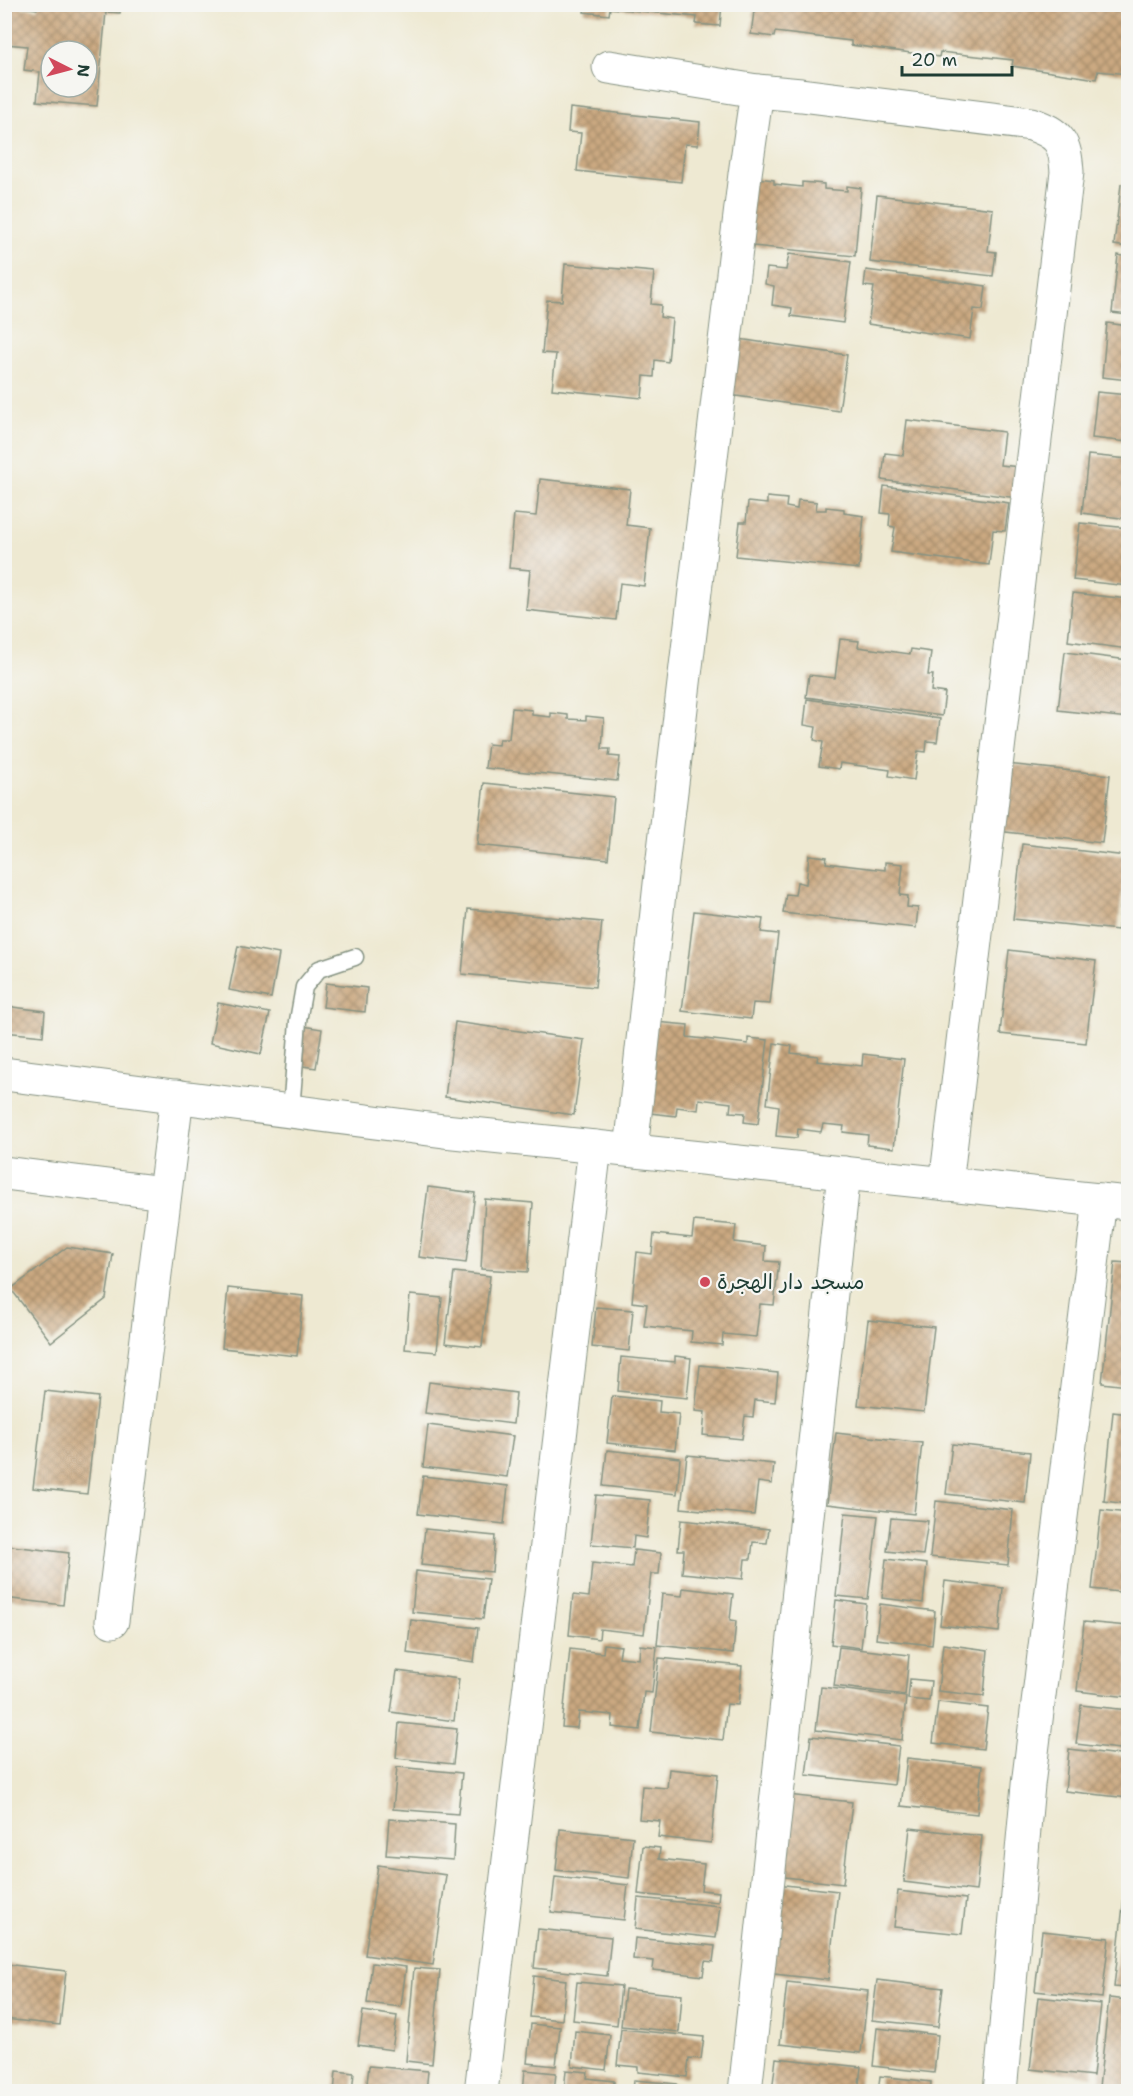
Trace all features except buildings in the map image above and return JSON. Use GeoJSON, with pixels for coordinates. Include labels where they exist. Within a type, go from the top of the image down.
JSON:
{"type":"FeatureCollection","features":[{"type":"Feature","properties":{"kind":"street"},"geometry":{"type":"LineString","coordinates":[[609,67],[757,92],[801,95],[1031,124],[1048,130],[1061,140],[1066,155],[1067,172],[946,1184]]}},
{"type":"Feature","properties":{"kind":"street"},"geometry":{"type":"LineString","coordinates":[[631,1150],[661,875],[745,174],[757,92]]}},
{"type":"Feature","properties":{"kind":"street"},"geometry":{"type":"LineString","coordinates":[[4,1074],[444,1131],[1114,1202],[1028,1785],[1000,2091]]}},
{"type":"Feature","properties":{"kind":"street"},"geometry":{"type":"LineString","coordinates":[[112,1621],[177,1096]]}},
{"type":"Feature","properties":{"kind":"street"},"geometry":{"type":"LineString","coordinates":[[481,2091],[595,1147]]}},
{"type":"Feature","properties":{"kind":"street"},"geometry":{"type":"LineString","coordinates":[[4,1173],[164,1193]]}},
{"type":"Feature","properties":{"kind":"street"},"geometry":{"type":"LineString","coordinates":[[745,2091],[844,1173]]}},
{"type":"Feature","properties":{"kind":"lane"},"geometry":{"type":"LineString","coordinates":[[291,1111],[298,1021],[304,987],[319,969],[355,957]]}},
{"type":"Feature","properties":{"kind":"place","name":"مسجد دار الهجرة"},"geometry":{"type":"Point","coordinates":[705,1282]}}]}
